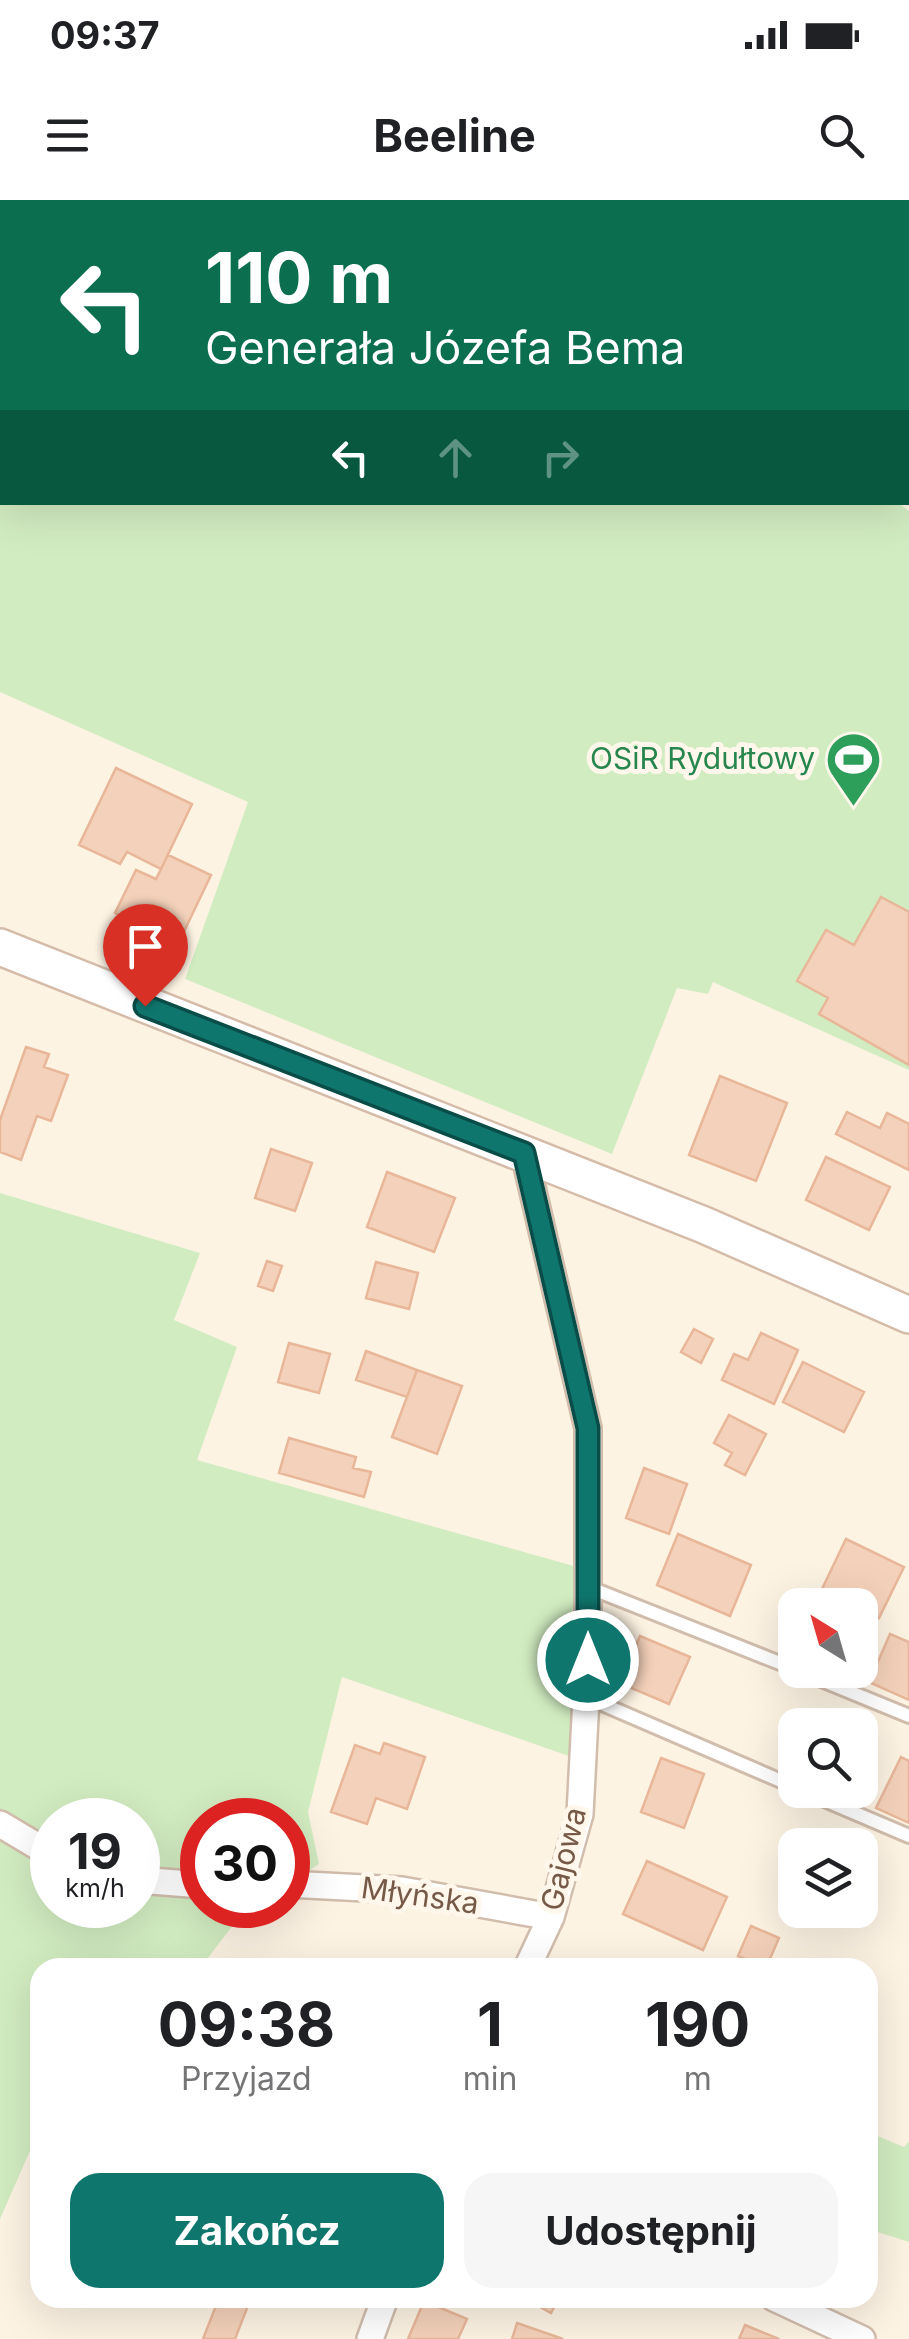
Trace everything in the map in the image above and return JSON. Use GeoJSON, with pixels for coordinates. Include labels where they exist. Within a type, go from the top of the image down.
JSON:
{"type":"FeatureCollection","features":[{"type":"Feature","properties":{"kind":"street"},"geometry":{"type":"LineString","coordinates":[[0,947],[704,1225],[909,1315]]}},
{"type":"Feature","properties":{"kind":"street","name":"Gajowa"},"geometry":{"type":"LineString","coordinates":[[524,1153],[588,1428],[586,1697],[580,1814],[551,1917],[532,1958]]}},
{"type":"Feature","properties":{"kind":"street"},"geometry":{"type":"LineString","coordinates":[[0,1824],[30,1842]]}},
{"type":"Feature","properties":{"kind":"street","name":"Młyńska"},"geometry":{"type":"LineString","coordinates":[[310,1885],[402,1890],[551,1917]]}},
{"type":"Feature","properties":{"kind":"street"},"geometry":{"type":"LineString","coordinates":[[370,2339],[381,2308]]}},
{"type":"Feature","properties":{"kind":"street"},"geometry":{"type":"LineString","coordinates":[[795,2308],[862,2339]]}},
{"type":"Feature","properties":{"kind":"lane"},"geometry":{"type":"LineString","coordinates":[[588,1588],[778,1663]]}},
{"type":"Feature","properties":{"kind":"lane"},"geometry":{"type":"LineString","coordinates":[[840,1688],[909,1716]]}},
{"type":"Feature","properties":{"kind":"lane"},"geometry":{"type":"LineString","coordinates":[[586,1697],[778,1780]]}},
{"type":"Feature","properties":{"kind":"lane"},"geometry":{"type":"LineString","coordinates":[[843,1808],[909,1836]]}},
{"type":"Feature","properties":{"kind":"green space"},"geometry":{"type":"Polygon","coordinates":[[[0,505],[901,505],[909,511],[909,1070],[713,982],[708,994],[677,988],[612,1154],[185,979],[248,802],[0,692],[0,505]]]}},
{"type":"Feature","properties":{"kind":"green space"},"geometry":{"type":"Polygon","coordinates":[[[0,1193],[200,1253],[174,1320],[237,1347],[197,1460],[588,1570],[583,1761],[342,1677],[310,1804],[310,1798],[180,1798],[180,1928],[231,1928],[208,1958],[30,1958],[30,2151],[0,2219],[0,1193]]]}},
{"type":"Feature","properties":{"kind":"green space"},"geometry":{"type":"Polygon","coordinates":[[[310,1821],[319,1864],[310,1870],[310,1821]]]}},
{"type":"Feature","properties":{"kind":"green space"},"geometry":{"type":"Polygon","coordinates":[[[878,2136],[904,2147],[909,2141],[909,2242],[878,2232],[878,2136]]]}},
{"type":"Feature","properties":{"kind":"building"},"geometry":{"type":"Polygon","coordinates":[[[116,768],[192,804],[161,869],[127,852],[120,864],[79,845],[116,768]]]}},
{"type":"Feature","properties":{"kind":"building"},"geometry":{"type":"Polygon","coordinates":[[[168,855],[211,875],[178,944],[115,913],[136,870],[156,879],[168,855]]]}},
{"type":"Feature","properties":{"kind":"building"},"geometry":{"type":"Polygon","coordinates":[[[881,897],[909,912],[909,1065],[819,1014],[828,998],[797,981],[826,930],[854,945],[881,897]]]}},
{"type":"Feature","properties":{"kind":"building"},"geometry":{"type":"Polygon","coordinates":[[[26,1047],[49,1054],[44,1067],[68,1075],[51,1121],[37,1116],[21,1160],[0,1152],[0,1120],[26,1047]]]}},
{"type":"Feature","properties":{"kind":"building"},"geometry":{"type":"Polygon","coordinates":[[[720,1076],[787,1103],[756,1181],[689,1155],[720,1076]]]}},
{"type":"Feature","properties":{"kind":"building"},"geometry":{"type":"Polygon","coordinates":[[[847,1112],[880,1128],[887,1113],[909,1124],[909,1170],[836,1134],[847,1112]]]}},
{"type":"Feature","properties":{"kind":"building"},"geometry":{"type":"Polygon","coordinates":[[[271,1149],[312,1163],[295,1211],[255,1198],[271,1149]]]}},
{"type":"Feature","properties":{"kind":"building"},"geometry":{"type":"Polygon","coordinates":[[[826,1157],[890,1187],[869,1230],[806,1200],[826,1157]]]}},
{"type":"Feature","properties":{"kind":"building"},"geometry":{"type":"Polygon","coordinates":[[[387,1172],[455,1198],[434,1252],[367,1227],[387,1172]]]}},
{"type":"Feature","properties":{"kind":"building"},"geometry":{"type":"Polygon","coordinates":[[[267,1261],[282,1266],[273,1291],[258,1286],[267,1261]]]}},
{"type":"Feature","properties":{"kind":"building"},"geometry":{"type":"Polygon","coordinates":[[[376,1262],[418,1273],[409,1309],[366,1298],[376,1262]]]}},
{"type":"Feature","properties":{"kind":"building"},"geometry":{"type":"Polygon","coordinates":[[[694,1329],[713,1339],[701,1363],[681,1352],[694,1329]]]}},
{"type":"Feature","properties":{"kind":"building"},"geometry":{"type":"Polygon","coordinates":[[[761,1333],[798,1350],[774,1404],[722,1380],[734,1354],[748,1360],[761,1333]]]}},
{"type":"Feature","properties":{"kind":"building"},"geometry":{"type":"Polygon","coordinates":[[[289,1343],[330,1354],[319,1393],[278,1382],[289,1343]]]}},
{"type":"Feature","properties":{"kind":"building"},"geometry":{"type":"Polygon","coordinates":[[[366,1351],[417,1370],[407,1397],[356,1380],[366,1351]]]}},
{"type":"Feature","properties":{"kind":"building"},"geometry":{"type":"Polygon","coordinates":[[[803,1362],[864,1392],[844,1432],[783,1402],[803,1362]]]}},
{"type":"Feature","properties":{"kind":"building"},"geometry":{"type":"Polygon","coordinates":[[[417,1370],[462,1386],[437,1454],[392,1437],[417,1370]]]}},
{"type":"Feature","properties":{"kind":"building"},"geometry":{"type":"Polygon","coordinates":[[[729,1415],[766,1434],[745,1475],[725,1465],[732,1453],[714,1443],[729,1415]]]}},
{"type":"Feature","properties":{"kind":"building"},"geometry":{"type":"Polygon","coordinates":[[[289,1438],[356,1457],[353,1468],[371,1472],[364,1497],[279,1473],[289,1438]]]}},
{"type":"Feature","properties":{"kind":"building"},"geometry":{"type":"Polygon","coordinates":[[[644,1468],[687,1484],[669,1534],[626,1518],[644,1468]]]}},
{"type":"Feature","properties":{"kind":"building"},"geometry":{"type":"Polygon","coordinates":[[[678,1534],[751,1565],[730,1616],[657,1585],[678,1534]]]}},
{"type":"Feature","properties":{"kind":"building"},"geometry":{"type":"Polygon","coordinates":[[[846,1539],[904,1567],[879,1618],[878,1588],[822,1588],[846,1539]]]}},
{"type":"Feature","properties":{"kind":"building"},"geometry":{"type":"Polygon","coordinates":[[[890,1634],[909,1642],[909,1700],[878,1686],[878,1661],[890,1634]]]}},
{"type":"Feature","properties":{"kind":"building"},"geometry":{"type":"Polygon","coordinates":[[[640,1636],[690,1657],[669,1704],[620,1683],[640,1636]]]}},
{"type":"Feature","properties":{"kind":"building"},"geometry":{"type":"Polygon","coordinates":[[[384,1743],[425,1757],[407,1809],[376,1798],[367,1824],[331,1812],[355,1745],[380,1754],[384,1743]]]}},
{"type":"Feature","properties":{"kind":"building"},"geometry":{"type":"Polygon","coordinates":[[[901,1757],[909,1761],[909,1823],[876,1808],[901,1757]]]}},
{"type":"Feature","properties":{"kind":"building"},"geometry":{"type":"Polygon","coordinates":[[[661,1758],[704,1774],[684,1828],[641,1812],[661,1758]]]}},
{"type":"Feature","properties":{"kind":"building"},"geometry":{"type":"Polygon","coordinates":[[[647,1861],[727,1897],[703,1950],[623,1914],[647,1861]]]}},
{"type":"Feature","properties":{"kind":"building"},"geometry":{"type":"Polygon","coordinates":[[[751,1926],[779,1938],[770,1958],[738,1956],[751,1926]]]}},
{"type":"Feature","properties":{"kind":"building"},"geometry":{"type":"Polygon","coordinates":[[[215,2308],[247,2308],[235,2339],[203,2339],[215,2308]]]}},
{"type":"Feature","properties":{"kind":"building"},"geometry":{"type":"Polygon","coordinates":[[[421,2308],[441,2308],[467,2319],[458,2339],[408,2339],[421,2308]]]}},
{"type":"Feature","properties":{"kind":"building"},"geometry":{"type":"Polygon","coordinates":[[[517,2323],[563,2339],[512,2339],[517,2323]]]}},
{"type":"Feature","properties":{"kind":"building"},"geometry":{"type":"Polygon","coordinates":[[[745,2325],[779,2339],[739,2339],[745,2325]]]}},
{"type":"Feature","properties":{"kind":"place","name":"OSiR Rydułtowy"},"geometry":{"type":"Point","coordinates":[854,808]}},
{"type":"Feature","properties":{"kind":"route"},"geometry":{"type":"LineString","coordinates":[[145,1006],[524,1153],[588,1428],[588,1660]]}}]}
